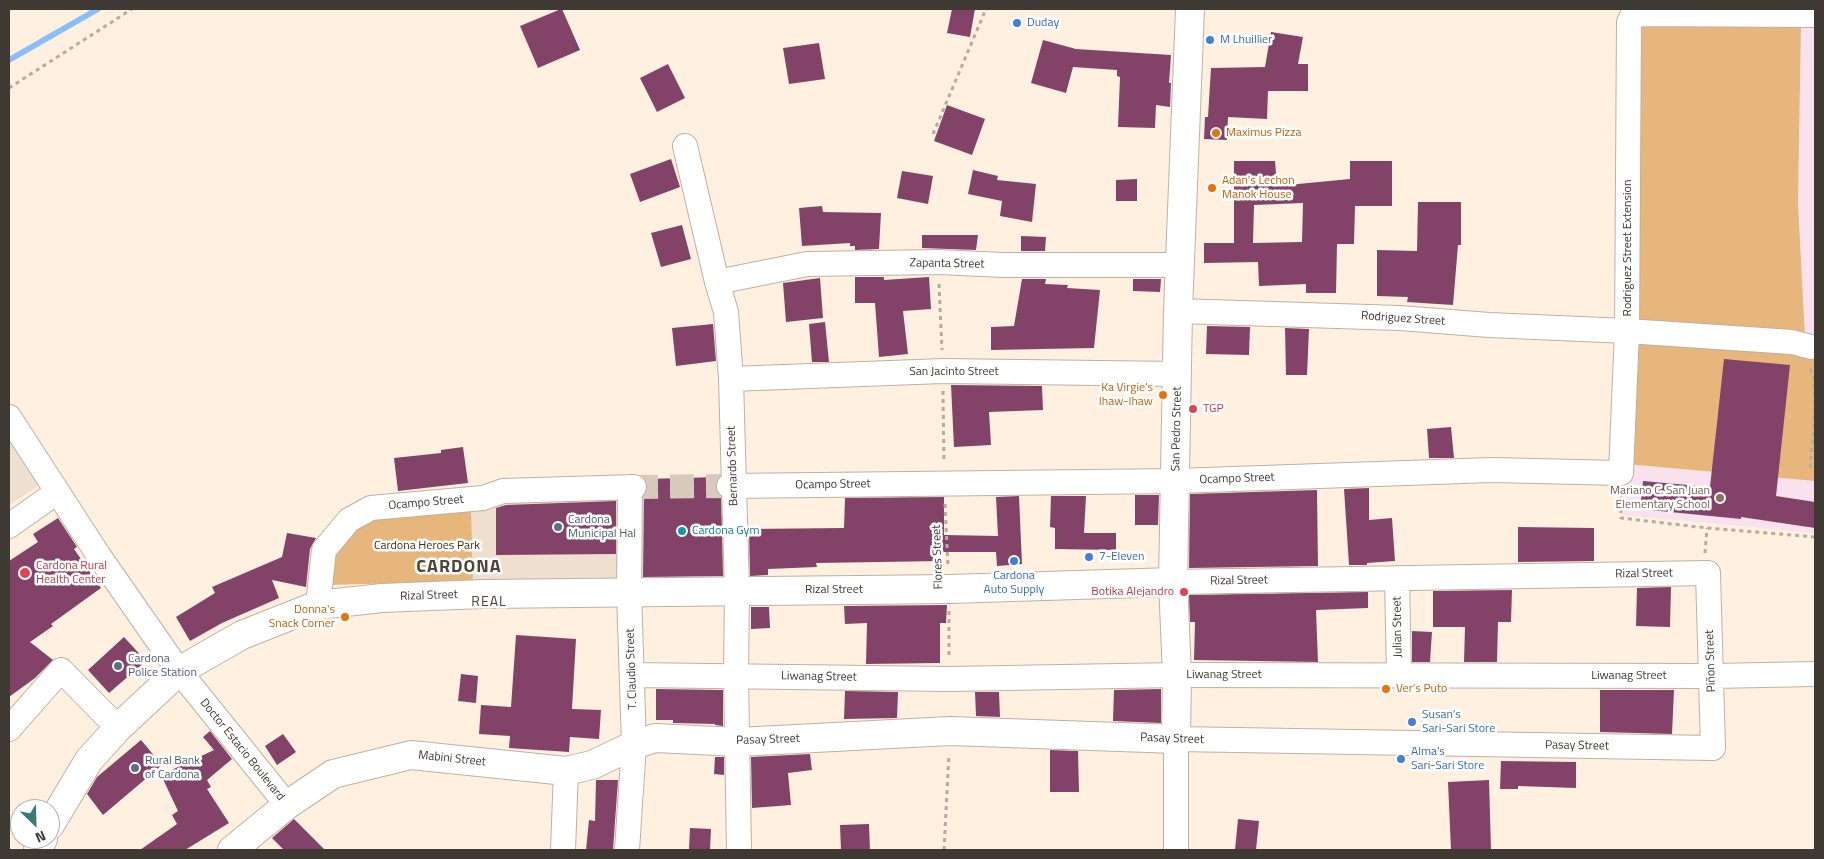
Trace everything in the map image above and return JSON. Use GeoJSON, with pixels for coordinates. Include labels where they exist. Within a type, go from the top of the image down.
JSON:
{"type":"FeatureCollection","features":[{"type":"Feature","properties":{"kind":"main road","name":"San Pedro Street"},"geometry":{"type":"LineString","coordinates":[[1176,739],[1177,675],[1173,582],[1178,310],[1190,9]]}},
{"type":"Feature","properties":{"kind":"main road","name":"Rizal Street"},"geometry":{"type":"LineString","coordinates":[[60,809],[89,760],[118,728],[179,671],[242,635],[318,605],[382,598],[484,594],[949,589],[1173,582]]}},
{"type":"Feature","properties":{"kind":"main road","name":"Pasay Street"},"geometry":{"type":"LineString","coordinates":[[634,745],[655,738],[738,742],[950,731],[1176,739]]}},
{"type":"Feature","properties":{"kind":"main road","name":"Mabini Street"},"geometry":{"type":"LineString","coordinates":[[232,850],[287,804],[333,774],[411,755],[566,770],[592,765],[634,745]]}},
{"type":"Feature","properties":{"kind":"street","name":"Rodriguez Street Extension"},"geometry":{"type":"LineString","coordinates":[[1621,473],[1627,331],[1629,22],[1633,14],[1815,15]]}},
{"type":"Feature","properties":{"kind":"street","name":"Bernardo Street"},"geometry":{"type":"LineString","coordinates":[[686,146],[717,282],[726,312],[731,380],[731,486],[737,590],[736,676],[739,850]]}},
{"type":"Feature","properties":{"kind":"street","name":"Zapanta Street"},"geometry":{"type":"LineString","coordinates":[[717,282],[807,264],[938,262],[1003,266],[1179,265]]}},
{"type":"Feature","properties":{"kind":"street","name":"Rodriguez Street"},"geometry":{"type":"LineString","coordinates":[[1178,310],[1367,316],[1489,325],[1627,331],[1792,342],[1810,356]]}},
{"type":"Feature","properties":{"kind":"street","name":"San Jacinto Street"},"geometry":{"type":"LineString","coordinates":[[731,380],[943,371],[1178,374]]}},
{"type":"Feature","properties":{"kind":"street","name":"Doctor Estacio Boulevard"},"geometry":{"type":"LineString","coordinates":[[9,417],[99,556],[179,671],[287,804]]}},
{"type":"Feature","properties":{"kind":"street","name":"Ocampo Street"},"geometry":{"type":"LineString","coordinates":[[731,486],[1176,482],[1492,470],[1621,473]]}},
{"type":"Feature","properties":{"kind":"street","name":"Ocampo Street"},"geometry":{"type":"LineString","coordinates":[[318,605],[324,550],[349,520],[371,508],[483,498],[503,491],[632,487]]}},
{"type":"Feature","properties":{"kind":"street","name":"T. Claudio Street"},"geometry":{"type":"LineString","coordinates":[[627,850],[634,745],[629,592],[632,487]]}},
{"type":"Feature","properties":{"kind":"street"},"geometry":{"type":"LineString","coordinates":[[9,526],[57,492]]}},
{"type":"Feature","properties":{"kind":"street","name":"Rizal Street"},"geometry":{"type":"LineString","coordinates":[[1173,582],[1708,574]]}},
{"type":"Feature","properties":{"kind":"street","name":"Piñon Street"},"geometry":{"type":"LineString","coordinates":[[1708,574],[1713,748]]}},
{"type":"Feature","properties":{"kind":"street","name":"Julian Street"},"geometry":{"type":"LineString","coordinates":[[1397,578],[1398,675]]}},
{"type":"Feature","properties":{"kind":"street"},"geometry":{"type":"LineString","coordinates":[[9,730],[61,670],[118,728]]}},
{"type":"Feature","properties":{"kind":"street","name":"Liwanag Street"},"geometry":{"type":"LineString","coordinates":[[632,675],[949,679],[1177,675],[1712,676],[1815,674]]}},
{"type":"Feature","properties":{"kind":"street","name":"Pasay Street"},"geometry":{"type":"LineString","coordinates":[[1176,739],[1713,748]]}},
{"type":"Feature","properties":{"kind":"street","name":"San Pedro Street"},"geometry":{"type":"LineString","coordinates":[[1176,739],[1176,850]]}},
{"type":"Feature","properties":{"kind":"street"},"geometry":{"type":"LineString","coordinates":[[563,850],[566,770]]}},
{"type":"Feature","properties":{"kind":"path"},"geometry":{"type":"LineString","coordinates":[[9,88],[132,9]]}},
{"type":"Feature","properties":{"kind":"path"},"geometry":{"type":"LineString","coordinates":[[933,134],[986,9],[988,9]]}},
{"type":"Feature","properties":{"kind":"path","name":"Flores Street"},"geometry":{"type":"LineString","coordinates":[[938,262],[949,589],[949,679]]}},
{"type":"Feature","properties":{"kind":"path"},"geometry":{"type":"LineString","coordinates":[[1810,356],[1814,376],[1815,411],[1810,470]]}},
{"type":"Feature","properties":{"kind":"path"},"geometry":{"type":"LineString","coordinates":[[1621,518],[1707,528],[1815,537]]}},
{"type":"Feature","properties":{"kind":"path"},"geometry":{"type":"LineString","coordinates":[[944,850],[950,731]]}},
{"type":"Feature","properties":{"kind":"shaded area"},"geometry":{"type":"Polygon","coordinates":[[[1815,23],[1815,348],[1805,337],[1798,203],[1801,24],[1815,23]]]}},
{"type":"Feature","properties":{"kind":"shaded area"},"geometry":{"type":"Polygon","coordinates":[[[9,436],[40,485],[9,505],[9,436]]]}},
{"type":"Feature","properties":{"kind":"shaded area","name":"Mariano C. San Juan Elementary School"},"geometry":{"type":"Polygon","coordinates":[[[1626,464],[1815,481],[1815,533],[1623,515],[1626,464]]]}},
{"type":"Feature","properties":{"kind":"shaded area"},"geometry":{"type":"Polygon","coordinates":[[[732,475],[735,577],[473,581],[471,507],[499,494],[732,475]]]}},
{"type":"Feature","properties":{"kind":"green space"},"geometry":{"type":"Polygon","coordinates":[[[1637,20],[1801,24],[1798,203],[1805,337],[1815,348],[1815,481],[1626,464],[1637,20]]]}},
{"type":"Feature","properties":{"kind":"green space","name":"Cardona Heroes Park"},"geometry":{"type":"Polygon","coordinates":[[[471,507],[473,581],[329,585],[334,547],[361,518],[471,507]]]}},
{"type":"Feature","properties":{"kind":"building"},"geometry":{"type":"Polygon","coordinates":[[[561,9],[580,50],[538,68],[520,26],[561,9]]]}},
{"type":"Feature","properties":{"kind":"building"},"geometry":{"type":"Polygon","coordinates":[[[952,9],[975,9],[970,37],[947,33],[952,9]]]}},
{"type":"Feature","properties":{"kind":"building"},"geometry":{"type":"Polygon","coordinates":[[[1271,32],[1303,37],[1298,64],[1308,64],[1308,91],[1268,91],[1267,119],[1228,117],[1227,140],[1204,139],[1205,117],[1208,117],[1211,68],[1265,67],[1271,32]]]}},
{"type":"Feature","properties":{"kind":"building"},"geometry":{"type":"Polygon","coordinates":[[[1043,40],[1076,49],[1171,55],[1170,107],[1156,105],[1155,128],[1118,127],[1120,77],[1117,76],[1117,70],[1073,67],[1066,93],[1031,83],[1043,40]]]}},
{"type":"Feature","properties":{"kind":"building"},"geometry":{"type":"Polygon","coordinates":[[[819,43],[825,79],[789,84],[783,48],[819,43]]]}},
{"type":"Feature","properties":{"kind":"building"},"geometry":{"type":"Polygon","coordinates":[[[668,64],[685,98],[657,112],[640,78],[668,64]]]}},
{"type":"Feature","properties":{"kind":"building"},"geometry":{"type":"Polygon","coordinates":[[[947,105],[985,119],[972,155],[934,141],[947,105]]]}},
{"type":"Feature","properties":{"kind":"building"},"geometry":{"type":"Polygon","coordinates":[[[671,159],[680,187],[640,202],[630,174],[671,159]]]}},
{"type":"Feature","properties":{"kind":"building"},"geometry":{"type":"Polygon","coordinates":[[[1234,161],[1275,161],[1277,186],[1350,179],[1350,161],[1392,161],[1392,206],[1355,206],[1354,244],[1337,244],[1336,293],[1306,293],[1306,284],[1259,286],[1258,262],[1204,263],[1204,243],[1234,243],[1234,161]],[[1303,203],[1254,205],[1253,243],[1302,242],[1303,203]]]}},
{"type":"Feature","properties":{"kind":"building"},"geometry":{"type":"Polygon","coordinates":[[[973,170],[998,176],[997,180],[1036,184],[1032,222],[1000,216],[1002,201],[968,194],[973,170]]]}},
{"type":"Feature","properties":{"kind":"building"},"geometry":{"type":"Polygon","coordinates":[[[902,171],[933,176],[928,204],[897,198],[902,171]]]}},
{"type":"Feature","properties":{"kind":"building"},"geometry":{"type":"Polygon","coordinates":[[[1137,179],[1137,201],[1116,201],[1116,180],[1137,179]]]}},
{"type":"Feature","properties":{"kind":"building"},"geometry":{"type":"Polygon","coordinates":[[[1418,202],[1461,202],[1461,245],[1458,245],[1453,305],[1407,302],[1408,297],[1377,296],[1377,250],[1417,251],[1418,202]]]}},
{"type":"Feature","properties":{"kind":"building"},"geometry":{"type":"Polygon","coordinates":[[[822,206],[823,212],[881,213],[879,249],[855,250],[855,246],[850,246],[850,243],[802,246],[799,208],[822,206]]]}},
{"type":"Feature","properties":{"kind":"building"},"geometry":{"type":"Polygon","coordinates":[[[682,225],[691,259],[661,267],[651,233],[682,225]]]}},
{"type":"Feature","properties":{"kind":"building"},"geometry":{"type":"Polygon","coordinates":[[[922,235],[978,235],[976,250],[922,248],[922,235]]]}},
{"type":"Feature","properties":{"kind":"building"},"geometry":{"type":"Polygon","coordinates":[[[1021,236],[1046,237],[1045,251],[1021,251],[1021,236]]]}},
{"type":"Feature","properties":{"kind":"building"},"geometry":{"type":"Polygon","coordinates":[[[855,277],[884,277],[884,280],[929,277],[931,309],[903,311],[908,354],[879,357],[875,303],[855,303],[855,277]]]}},
{"type":"Feature","properties":{"kind":"building"},"geometry":{"type":"Polygon","coordinates":[[[820,278],[823,318],[786,322],[783,283],[820,278]]]}},
{"type":"Feature","properties":{"kind":"building"},"geometry":{"type":"Polygon","coordinates":[[[1022,279],[1046,279],[1045,284],[1068,285],[1067,288],[1100,290],[1094,348],[991,350],[991,327],[1014,326],[1022,279]]]}},
{"type":"Feature","properties":{"kind":"building"},"geometry":{"type":"Polygon","coordinates":[[[1133,279],[1161,279],[1160,292],[1133,291],[1133,279]]]}},
{"type":"Feature","properties":{"kind":"building"},"geometry":{"type":"Polygon","coordinates":[[[825,322],[829,362],[812,362],[809,324],[825,322]]]}},
{"type":"Feature","properties":{"kind":"building"},"geometry":{"type":"Polygon","coordinates":[[[713,324],[716,361],[676,366],[672,328],[713,324]]]}},
{"type":"Feature","properties":{"kind":"building"},"geometry":{"type":"Polygon","coordinates":[[[1207,326],[1250,327],[1249,355],[1206,354],[1207,326]]]}},
{"type":"Feature","properties":{"kind":"building"},"geometry":{"type":"Polygon","coordinates":[[[1285,328],[1309,329],[1307,375],[1286,375],[1285,328]]]}},
{"type":"Feature","properties":{"kind":"building"},"geometry":{"type":"Polygon","coordinates":[[[1724,359],[1790,365],[1776,496],[1815,502],[1815,528],[1741,517],[1741,519],[1640,509],[1643,481],[1710,487],[1724,359]]]}},
{"type":"Feature","properties":{"kind":"building"},"geometry":{"type":"Polygon","coordinates":[[[951,385],[1042,386],[1043,410],[989,412],[991,445],[954,447],[951,385]]]}},
{"type":"Feature","properties":{"kind":"building"},"geometry":{"type":"Polygon","coordinates":[[[1451,427],[1454,458],[1429,458],[1427,429],[1451,427]]]}},
{"type":"Feature","properties":{"kind":"building"},"geometry":{"type":"Polygon","coordinates":[[[463,447],[468,483],[398,491],[394,458],[441,453],[441,450],[463,447]]]}},
{"type":"Feature","properties":{"kind":"building","name":"Cardona Gym"},"geometry":{"type":"Polygon","coordinates":[[[719,477],[715,487],[717,493],[721,496],[723,576],[643,577],[644,496],[648,487],[645,479],[719,477]]]}},
{"type":"Feature","properties":{"kind":"building"},"geometry":{"type":"Polygon","coordinates":[[[1369,488],[1369,520],[1392,518],[1395,561],[1367,563],[1367,565],[1349,565],[1344,489],[1369,488]]]}},
{"type":"Feature","properties":{"kind":"building"},"geometry":{"type":"Polygon","coordinates":[[[1317,490],[1318,566],[1189,568],[1190,494],[1317,490]]]}},
{"type":"Feature","properties":{"kind":"building"},"geometry":{"type":"Polygon","coordinates":[[[1135,495],[1159,495],[1158,525],[1135,525],[1135,495]]]}},
{"type":"Feature","properties":{"kind":"building"},"geometry":{"type":"Polygon","coordinates":[[[1019,496],[1022,564],[997,566],[996,552],[942,552],[942,561],[816,563],[817,567],[768,569],[768,575],[750,576],[749,529],[844,528],[845,498],[944,497],[944,535],[998,536],[996,497],[1019,496]]]}},
{"type":"Feature","properties":{"kind":"building"},"geometry":{"type":"Polygon","coordinates":[[[1051,496],[1086,496],[1084,533],[1116,533],[1116,550],[1055,549],[1055,528],[1050,527],[1051,496]]]}},
{"type":"Feature","properties":{"kind":"building","name":"Cardona Municipal Hal"},"geometry":{"type":"Polygon","coordinates":[[[616,501],[616,554],[496,555],[496,508],[506,505],[616,501]]]}},
{"type":"Feature","properties":{"kind":"building"},"geometry":{"type":"Polygon","coordinates":[[[58,518],[77,547],[74,549],[101,588],[51,624],[53,626],[30,642],[53,660],[35,678],[9,697],[9,561],[38,542],[33,534],[58,518]]]}},
{"type":"Feature","properties":{"kind":"building"},"geometry":{"type":"Polygon","coordinates":[[[1518,527],[1594,528],[1594,561],[1518,562],[1518,527]]]}},
{"type":"Feature","properties":{"kind":"building"},"geometry":{"type":"Polygon","coordinates":[[[287,533],[316,538],[310,549],[306,587],[272,580],[279,598],[222,623],[190,641],[176,617],[215,593],[212,587],[282,557],[287,533]]]}},
{"type":"Feature","properties":{"kind":"building"},"geometry":{"type":"Polygon","coordinates":[[[1671,587],[1670,627],[1636,626],[1637,588],[1671,587]]]}},
{"type":"Feature","properties":{"kind":"building"},"geometry":{"type":"Polygon","coordinates":[[[1512,590],[1511,622],[1498,622],[1497,662],[1464,662],[1465,627],[1433,627],[1433,591],[1512,590]]]}},
{"type":"Feature","properties":{"kind":"building"},"geometry":{"type":"Polygon","coordinates":[[[1368,592],[1368,608],[1316,610],[1318,662],[1194,660],[1195,622],[1190,622],[1189,595],[1368,592]]]}},
{"type":"Feature","properties":{"kind":"building"},"geometry":{"type":"Polygon","coordinates":[[[947,605],[946,623],[940,623],[940,663],[866,664],[867,623],[845,624],[844,606],[947,605]]]}},
{"type":"Feature","properties":{"kind":"building"},"geometry":{"type":"Polygon","coordinates":[[[751,607],[769,607],[770,628],[751,629],[751,607]]]}},
{"type":"Feature","properties":{"kind":"building"},"geometry":{"type":"Polygon","coordinates":[[[1412,631],[1432,632],[1430,662],[1412,662],[1412,631]]]}},
{"type":"Feature","properties":{"kind":"building"},"geometry":{"type":"Polygon","coordinates":[[[516,635],[576,639],[572,709],[601,710],[599,739],[570,737],[569,752],[509,748],[510,736],[479,734],[481,705],[511,707],[516,635]]]}},
{"type":"Feature","properties":{"kind":"building"},"geometry":{"type":"Polygon","coordinates":[[[124,637],[146,661],[109,693],[88,670],[124,637]]]}},
{"type":"Feature","properties":{"kind":"building"},"geometry":{"type":"Polygon","coordinates":[[[461,674],[478,676],[476,703],[458,701],[461,674]]]}},
{"type":"Feature","properties":{"kind":"building"},"geometry":{"type":"Polygon","coordinates":[[[656,689],[723,690],[723,726],[715,724],[673,723],[673,720],[656,720],[656,689]]]}},
{"type":"Feature","properties":{"kind":"building"},"geometry":{"type":"Polygon","coordinates":[[[1161,689],[1161,723],[1113,721],[1114,690],[1161,689]]]}},
{"type":"Feature","properties":{"kind":"building"},"geometry":{"type":"Polygon","coordinates":[[[1600,690],[1674,690],[1672,734],[1600,732],[1600,690]]]}},
{"type":"Feature","properties":{"kind":"building"},"geometry":{"type":"Polygon","coordinates":[[[845,691],[898,692],[897,718],[844,719],[845,691]]]}},
{"type":"Feature","properties":{"kind":"building"},"geometry":{"type":"Polygon","coordinates":[[[975,692],[999,692],[1000,717],[976,716],[975,692]]]}},
{"type":"Feature","properties":{"kind":"building"},"geometry":{"type":"Polygon","coordinates":[[[210,731],[232,759],[207,780],[211,787],[207,789],[229,823],[185,850],[140,850],[177,824],[172,815],[178,811],[161,775],[214,750],[203,737],[210,731]]]}},
{"type":"Feature","properties":{"kind":"building"},"geometry":{"type":"Polygon","coordinates":[[[283,734],[296,752],[277,765],[265,746],[283,734]]]}},
{"type":"Feature","properties":{"kind":"building"},"geometry":{"type":"Polygon","coordinates":[[[141,740],[162,765],[103,815],[87,794],[97,777],[141,740]]]}},
{"type":"Feature","properties":{"kind":"building"},"geometry":{"type":"Polygon","coordinates":[[[1050,750],[1078,751],[1079,792],[1050,792],[1050,750]]]}},
{"type":"Feature","properties":{"kind":"building"},"geometry":{"type":"Polygon","coordinates":[[[810,754],[812,770],[788,773],[791,805],[752,808],[751,757],[810,754]]]}},
{"type":"Feature","properties":{"kind":"building"},"geometry":{"type":"Polygon","coordinates":[[[715,757],[724,757],[724,775],[714,774],[715,757]]]}},
{"type":"Feature","properties":{"kind":"building"},"geometry":{"type":"Polygon","coordinates":[[[1501,761],[1576,762],[1576,788],[1518,786],[1518,789],[1500,789],[1501,761]]]}},
{"type":"Feature","properties":{"kind":"building"},"geometry":{"type":"Polygon","coordinates":[[[596,780],[618,780],[613,850],[586,850],[589,820],[595,821],[596,780]]]}},
{"type":"Feature","properties":{"kind":"building"},"geometry":{"type":"Polygon","coordinates":[[[1489,780],[1491,850],[1451,850],[1448,782],[1489,780]]]}},
{"type":"Feature","properties":{"kind":"building"},"geometry":{"type":"Polygon","coordinates":[[[294,819],[325,850],[284,850],[272,838],[294,819]]]}},
{"type":"Feature","properties":{"kind":"building"},"geometry":{"type":"Polygon","coordinates":[[[1238,819],[1259,821],[1256,850],[1235,850],[1238,819]]]}},
{"type":"Feature","properties":{"kind":"building"},"geometry":{"type":"Polygon","coordinates":[[[869,824],[870,850],[841,850],[840,825],[869,824]]]}},
{"type":"Feature","properties":{"kind":"building"},"geometry":{"type":"Polygon","coordinates":[[[690,828],[711,829],[710,850],[689,850],[690,828]]]}},
{"type":"Feature","properties":{"kind":"waterway"},"geometry":{"type":"LineString","coordinates":[[9,60],[98,9]]}},
{"type":"Feature","properties":{"kind":"tunnel"},"geometry":{"type":"LineString","coordinates":[[634,487],[729,486]]}},
{"type":"Feature","properties":{"kind":"place","name":"Duday"},"geometry":{"type":"Point","coordinates":[1017,23]}},
{"type":"Feature","properties":{"kind":"place","name":"M Lhuillier"},"geometry":{"type":"Point","coordinates":[1210,40]}},
{"type":"Feature","properties":{"kind":"place","name":"Maximus Pizza"},"geometry":{"type":"Point","coordinates":[1216,133]}},
{"type":"Feature","properties":{"kind":"place","name":"Adan's Lechon Manok House"},"geometry":{"type":"Point","coordinates":[1212,188]}},
{"type":"Feature","properties":{"kind":"place","name":"Ka Virgie’s Ihaw-Ihaw"},"geometry":{"type":"Point","coordinates":[1163,395]}},
{"type":"Feature","properties":{"kind":"place","name":"TGP"},"geometry":{"type":"Point","coordinates":[1193,409]}},
{"type":"Feature","properties":{"kind":"place","name":"Mariano C. San Juan Elementary School"},"geometry":{"type":"Point","coordinates":[1720,498]}},
{"type":"Feature","properties":{"kind":"place","name":"Cardona Municipal Hal"},"geometry":{"type":"Point","coordinates":[558,527]}},
{"type":"Feature","properties":{"kind":"place","name":"Cardona Gym"},"geometry":{"type":"Point","coordinates":[682,531]}},
{"type":"Feature","properties":{"kind":"place","name":"7-Eleven"},"geometry":{"type":"Point","coordinates":[1089,557]}},
{"type":"Feature","properties":{"kind":"place","name":"Cardona Auto Supply"},"geometry":{"type":"Point","coordinates":[1014,561]}},
{"type":"Feature","properties":{"kind":"place","name":"Cardona Rural Health Center"},"geometry":{"type":"Point","coordinates":[25,573]}},
{"type":"Feature","properties":{"kind":"place","name":"Botika Alejandro"},"geometry":{"type":"Point","coordinates":[1184,592]}},
{"type":"Feature","properties":{"kind":"place","name":"Donna's Snack Corner"},"geometry":{"type":"Point","coordinates":[345,617]}},
{"type":"Feature","properties":{"kind":"place","name":"Cardona Police Station"},"geometry":{"type":"Point","coordinates":[118,666]}},
{"type":"Feature","properties":{"kind":"place","name":"Ver’s Puto"},"geometry":{"type":"Point","coordinates":[1386,689]}},
{"type":"Feature","properties":{"kind":"place","name":"Susan’s Sari-Sari Store"},"geometry":{"type":"Point","coordinates":[1412,722]}},
{"type":"Feature","properties":{"kind":"place","name":"Alma’s Sari-Sari Store"},"geometry":{"type":"Point","coordinates":[1401,759]}},
{"type":"Feature","properties":{"kind":"place","name":"Rural Bank of Cardona"},"geometry":{"type":"Point","coordinates":[135,768]}},
{"type":"Feature","properties":{"kind":"district","name":"CARDONA"},"geometry":{"type":"Point","coordinates":[459,568]}},
{"type":"Feature","properties":{"kind":"district","name":"REAL"},"geometry":{"type":"Point","coordinates":[489,603]}}]}
